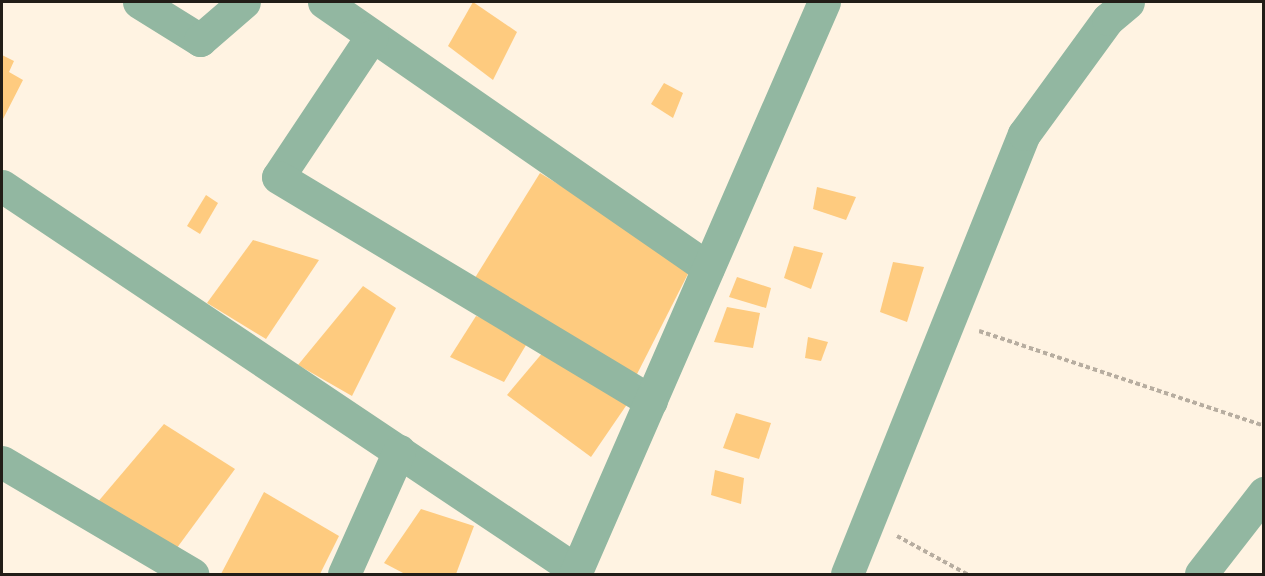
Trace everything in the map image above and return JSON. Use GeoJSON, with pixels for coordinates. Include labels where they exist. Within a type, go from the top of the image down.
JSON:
{"type":"FeatureCollection","features":[{"type":"Feature","properties":{"kind":"street"},"geometry":{"type":"LineString","coordinates":[[139,2],[200,40],[244,2]]}},
{"type":"Feature","properties":{"kind":"street"},"geometry":{"type":"LineString","coordinates":[[324,2],[708,268]]}},
{"type":"Feature","properties":{"kind":"street"},"geometry":{"type":"LineString","coordinates":[[848,574],[947,321],[1024,134],[1108,19],[1128,2]]}},
{"type":"Feature","properties":{"kind":"street"},"geometry":{"type":"LineString","coordinates":[[2,186],[399,451],[576,573],[708,268],[812,10]]}},
{"type":"Feature","properties":{"kind":"street"},"geometry":{"type":"LineString","coordinates":[[372,36],[278,177],[651,400]]}},
{"type":"Feature","properties":{"kind":"street"},"geometry":{"type":"LineString","coordinates":[[344,574],[399,451]]}},
{"type":"Feature","properties":{"kind":"street"},"geometry":{"type":"LineString","coordinates":[[2,462],[192,574]]}},
{"type":"Feature","properties":{"kind":"street"},"geometry":{"type":"LineString","coordinates":[[1201,574],[1263,493]]}},
{"type":"Feature","properties":{"kind":"path"},"geometry":{"type":"LineString","coordinates":[[947,321],[1263,426]]}},
{"type":"Feature","properties":{"kind":"path"},"geometry":{"type":"LineString","coordinates":[[870,521],[967,574]]}},
{"type":"Feature","properties":{"kind":"building"},"geometry":{"type":"Polygon","coordinates":[[[473,2],[517,32],[493,80],[448,46],[473,2]]]}},
{"type":"Feature","properties":{"kind":"building"},"geometry":{"type":"Polygon","coordinates":[[[2,55],[14,61],[9,72],[23,80],[2,121],[2,55]]]}},
{"type":"Feature","properties":{"kind":"building"},"geometry":{"type":"Polygon","coordinates":[[[664,83],[683,93],[673,118],[651,104],[664,83]]]}},
{"type":"Feature","properties":{"kind":"building"},"geometry":{"type":"Polygon","coordinates":[[[540,173],[692,266],[634,380],[473,281],[540,173]]]}},
{"type":"Feature","properties":{"kind":"building"},"geometry":{"type":"Polygon","coordinates":[[[817,187],[856,197],[846,220],[813,209],[817,187]]]}},
{"type":"Feature","properties":{"kind":"building"},"geometry":{"type":"Polygon","coordinates":[[[206,195],[218,203],[200,234],[187,226],[206,195]]]}},
{"type":"Feature","properties":{"kind":"building"},"geometry":{"type":"Polygon","coordinates":[[[253,240],[319,260],[266,339],[207,303],[253,240]]]}},
{"type":"Feature","properties":{"kind":"building"},"geometry":{"type":"Polygon","coordinates":[[[794,246],[823,253],[811,289],[784,278],[794,246]]]}},
{"type":"Feature","properties":{"kind":"building"},"geometry":{"type":"Polygon","coordinates":[[[893,262],[924,267],[907,322],[880,312],[893,262]]]}},
{"type":"Feature","properties":{"kind":"building"},"geometry":{"type":"Polygon","coordinates":[[[737,277],[771,288],[766,308],[729,297],[737,277]]]}},
{"type":"Feature","properties":{"kind":"building"},"geometry":{"type":"Polygon","coordinates":[[[363,286],[396,308],[352,396],[298,365],[363,286]]]}},
{"type":"Feature","properties":{"kind":"building"},"geometry":{"type":"Polygon","coordinates":[[[727,307],[760,313],[753,348],[714,342],[727,307]]]}},
{"type":"Feature","properties":{"kind":"building"},"geometry":{"type":"Polygon","coordinates":[[[476,316],[532,335],[504,382],[450,357],[476,316]]]}},
{"type":"Feature","properties":{"kind":"building"},"geometry":{"type":"Polygon","coordinates":[[[808,337],[828,342],[821,361],[805,358],[808,337]]]}},
{"type":"Feature","properties":{"kind":"building"},"geometry":{"type":"Polygon","coordinates":[[[544,351],[630,400],[591,457],[507,395],[544,351]]]}},
{"type":"Feature","properties":{"kind":"building"},"geometry":{"type":"Polygon","coordinates":[[[736,413],[771,423],[759,459],[723,448],[736,413]]]}},
{"type":"Feature","properties":{"kind":"building"},"geometry":{"type":"Polygon","coordinates":[[[164,424],[235,469],[171,556],[91,510],[164,424]]]}},
{"type":"Feature","properties":{"kind":"building"},"geometry":{"type":"Polygon","coordinates":[[[715,470],[744,478],[741,504],[711,495],[715,470]]]}},
{"type":"Feature","properties":{"kind":"building"},"geometry":{"type":"Polygon","coordinates":[[[264,492],[339,536],[320,574],[221,574],[264,492]]]}},
{"type":"Feature","properties":{"kind":"building"},"geometry":{"type":"Polygon","coordinates":[[[421,509],[474,526],[456,574],[405,574],[384,563],[421,509]]]}}]}
